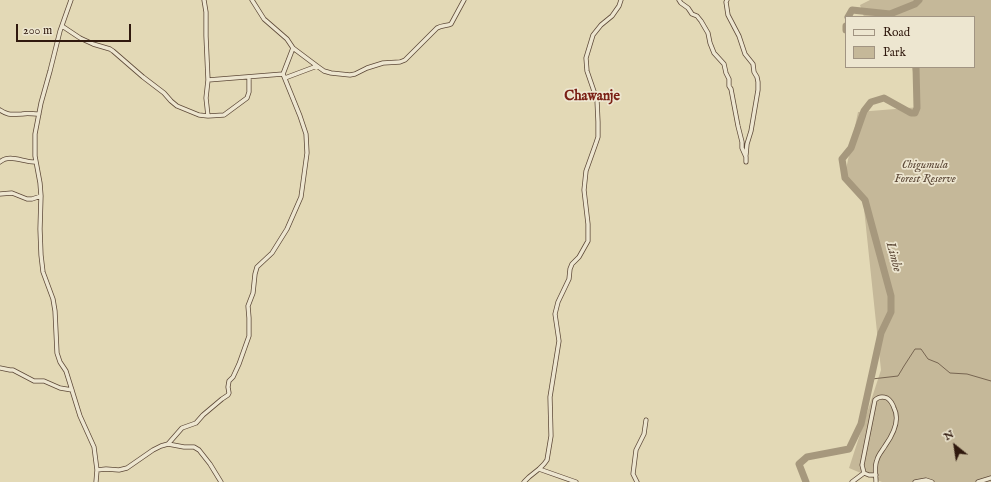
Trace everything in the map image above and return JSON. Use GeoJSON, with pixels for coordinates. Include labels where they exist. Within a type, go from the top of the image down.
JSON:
{"type":"FeatureCollection","features":[{"type":"Feature","properties":{"kind":"street"},"geometry":{"type":"LineString","coordinates":[[72,0],[62,26],[41,102],[35,134],[36,162],[41,196],[40,242],[43,272],[53,299],[55,311],[57,353],[60,362],[66,371],[80,416],[94,447],[97,481]]}},
{"type":"Feature","properties":{"kind":"street"},"geometry":{"type":"LineString","coordinates":[[204,0],[206,12],[208,80],[206,98],[208,116]]}},
{"type":"Feature","properties":{"kind":"street"},"geometry":{"type":"LineString","coordinates":[[252,0],[264,19],[287,39],[294,48],[317,66],[324,71],[331,73],[350,75],[383,63],[403,61],[437,28],[451,24],[464,0]]}},
{"type":"Feature","properties":{"kind":"street"},"geometry":{"type":"LineString","coordinates":[[524,482],[539,469],[546,460],[548,454],[551,436],[550,397],[559,341],[555,314],[558,302],[569,279],[572,264],[579,257],[588,241],[588,224],[584,190],[586,171],[598,136],[598,122],[597,100],[587,71],[586,58],[592,35],[612,16],[621,0]]}},
{"type":"Feature","properties":{"kind":"street"},"geometry":{"type":"LineString","coordinates":[[679,0],[680,3],[688,8],[692,14],[699,18],[708,34],[714,53],[724,64],[729,78],[729,86],[731,89],[742,148],[746,157]]}},
{"type":"Feature","properties":{"kind":"street"},"geometry":{"type":"LineString","coordinates":[[727,0],[728,15],[745,54],[753,64],[758,82],[751,131],[747,144],[746,162]]}},
{"type":"Feature","properties":{"kind":"street"},"geometry":{"type":"LineString","coordinates":[[62,26],[80,38],[110,49],[143,78],[164,93],[177,106],[199,114],[208,116],[224,116],[247,98],[249,77]]}},
{"type":"Feature","properties":{"kind":"street"},"geometry":{"type":"LineString","coordinates":[[168,444],[182,428],[196,423],[203,415],[222,399],[228,396],[229,381],[239,364],[249,336],[248,306],[253,293],[254,274],[257,267],[272,252],[287,229],[301,197],[308,153],[306,134],[284,76],[294,48]]}},
{"type":"Feature","properties":{"kind":"street"},"geometry":{"type":"LineString","coordinates":[[208,80],[284,76],[317,66]]}},
{"type":"Feature","properties":{"kind":"street"},"geometry":{"type":"LineString","coordinates":[[0,110],[9,115],[23,113],[38,114]]}},
{"type":"Feature","properties":{"kind":"street"},"geometry":{"type":"LineString","coordinates":[[0,162],[4,159],[19,159],[36,162]]}},
{"type":"Feature","properties":{"kind":"street"},"geometry":{"type":"LineString","coordinates":[[0,194],[7,192],[27,199],[41,196]]}},
{"type":"Feature","properties":{"kind":"street"},"geometry":{"type":"LineString","coordinates":[[0,368],[13,370],[34,381],[44,381],[60,388],[72,390]]}},
{"type":"Feature","properties":{"kind":"street"},"geometry":{"type":"LineString","coordinates":[[864,473],[862,465],[875,400],[878,397],[882,397],[887,399],[892,404],[897,420],[892,435],[878,456],[876,462],[876,482]]}},
{"type":"Feature","properties":{"kind":"street"},"geometry":{"type":"LineString","coordinates":[[637,482],[634,474],[636,450],[644,434],[646,420]]}},
{"type":"Feature","properties":{"kind":"street"},"geometry":{"type":"LineString","coordinates":[[97,470],[119,470],[127,468],[149,452],[168,444],[199,450],[221,482]]}},
{"type":"Feature","properties":{"kind":"street"},"geometry":{"type":"LineString","coordinates":[[539,469],[576,482]]}},
{"type":"Feature","properties":{"kind":"street"},"geometry":{"type":"LineString","coordinates":[[864,473],[876,475]]}},
{"type":"Feature","properties":{"kind":"street"},"geometry":{"type":"LineString","coordinates":[[852,482],[864,473]]}},
{"type":"Feature","properties":{"kind":"street"},"geometry":{"type":"LineString","coordinates":[[978,482],[991,478]]}},
{"type":"Feature","properties":{"kind":"street"},"geometry":{"type":"LineString","coordinates":[[916,482],[926,480],[932,482]]}},
{"type":"Feature","properties":{"kind":"green space","name":"Chigumula Forest Reserve"},"geometry":{"type":"Polygon","coordinates":[[[870,0],[991,0],[991,482],[882,482],[849,468],[881,370],[863,199],[844,179],[858,112],[920,107],[912,68],[975,68],[975,16],[864,16],[860,5],[870,0]]]}},
{"type":"Feature","properties":{"kind":"waterway","name":"Limbe"},"geometry":{"type":"LineString","coordinates":[[849,16],[852,10],[890,14],[915,4],[919,0]]}},
{"type":"Feature","properties":{"kind":"waterway","name":"Limbe"},"geometry":{"type":"LineString","coordinates":[[806,482],[799,464],[807,457],[849,449],[861,424],[881,333],[891,312],[891,296],[865,200],[845,178],[842,159],[851,148],[864,111],[871,102],[884,98],[911,113],[915,113],[917,108],[916,68]]}},
{"type":"Feature","properties":{"kind":"waterway"},"geometry":{"type":"LineString","coordinates":[[872,379],[898,376],[915,349],[921,349],[928,359],[938,363],[950,373],[967,374],[991,381]]}},
{"type":"Feature","properties":{"kind":"district","name":"Chawanje"},"geometry":{"type":"Point","coordinates":[592,97]}}]}
